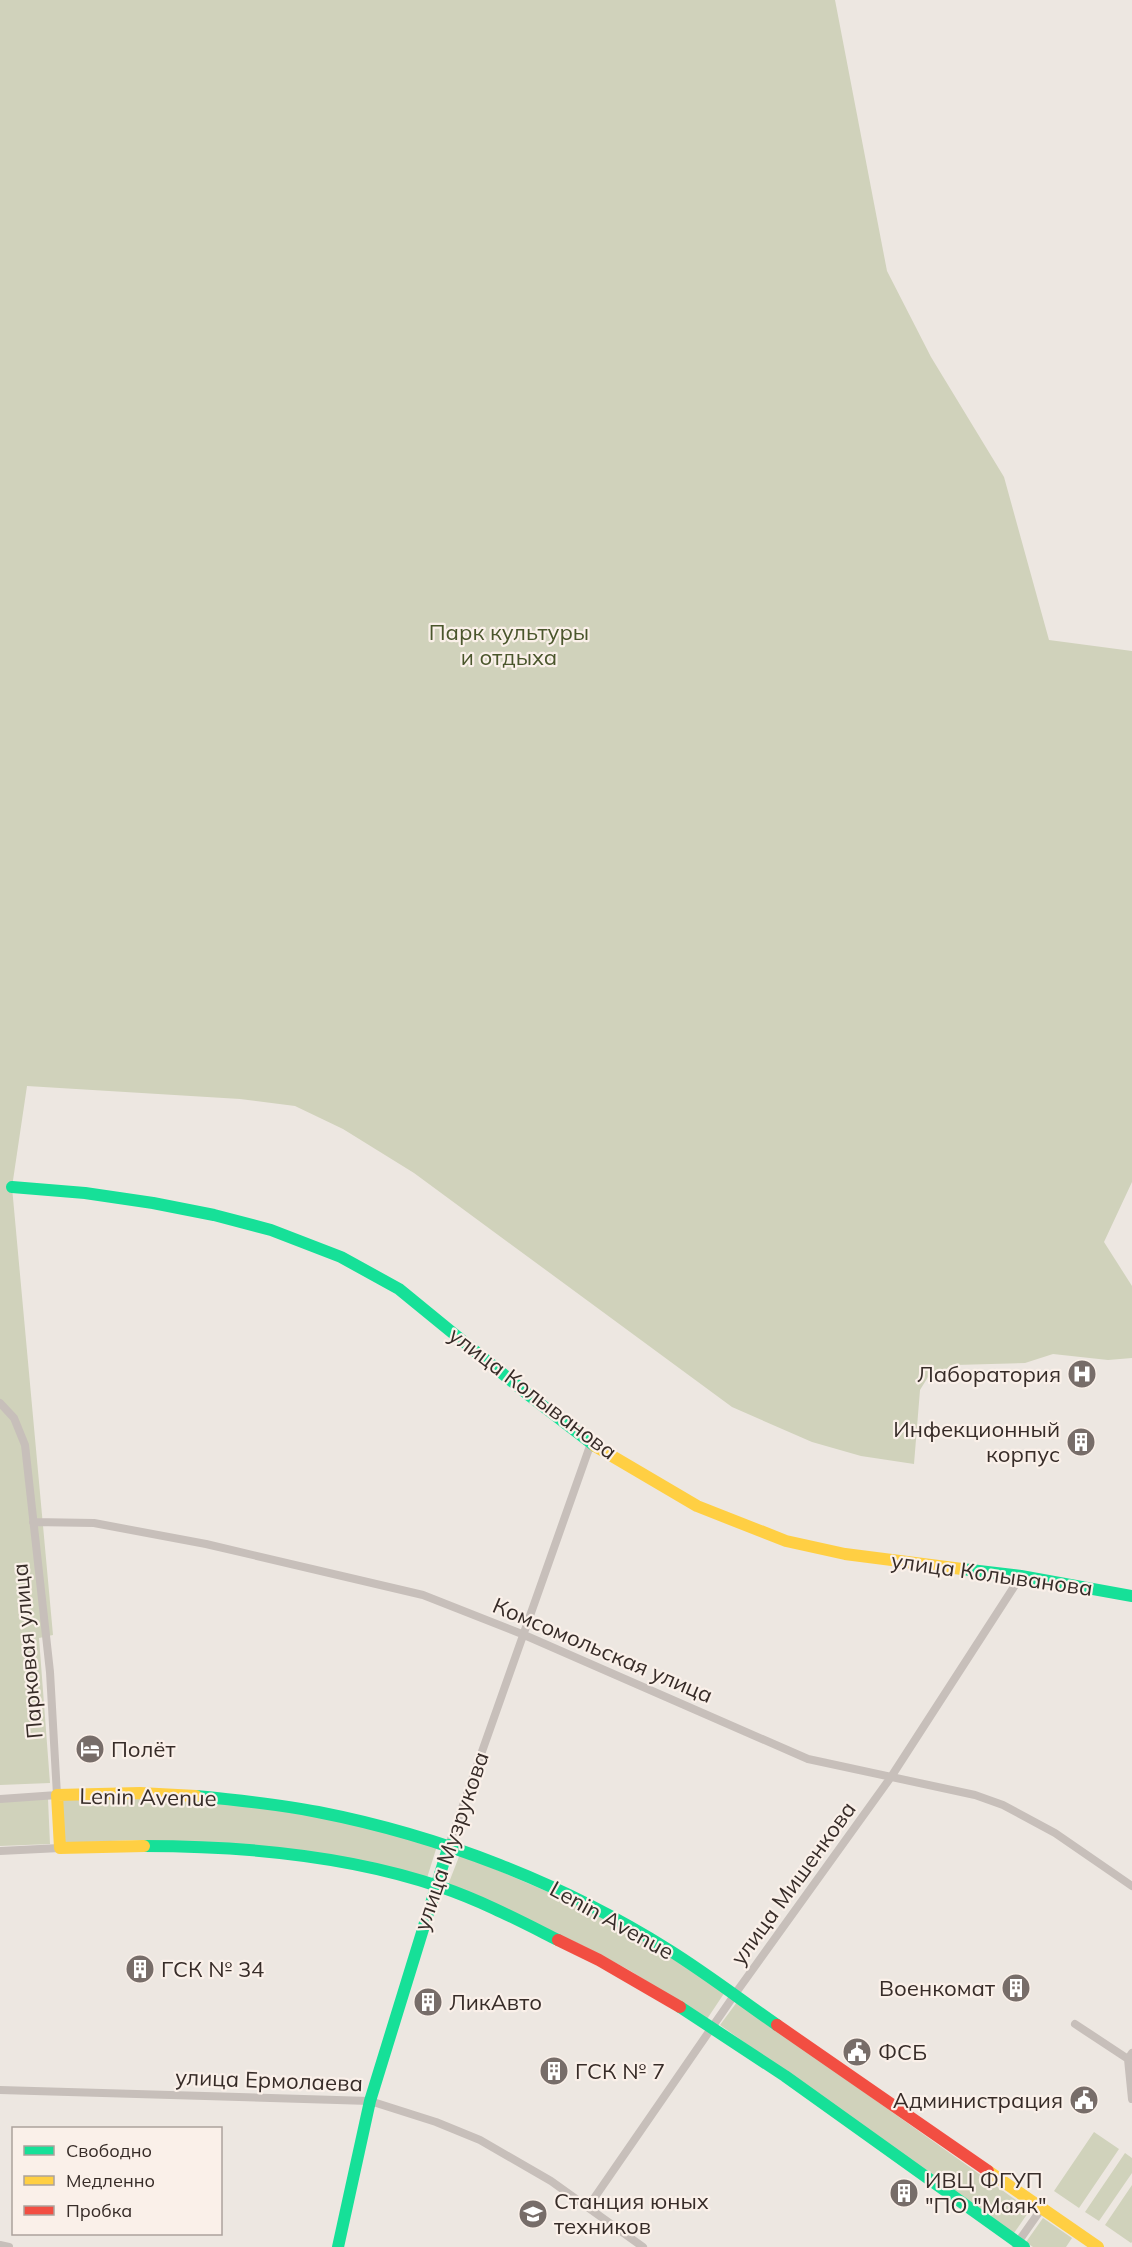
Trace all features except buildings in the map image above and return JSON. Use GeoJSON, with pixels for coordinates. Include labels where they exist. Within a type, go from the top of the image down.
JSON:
{"type":"FeatureCollection","features":[{"type":"Feature","properties":{"kind":"street","name":"улица Колыванова"},"geometry":{"type":"LineString","coordinates":[[12,1187],[85,1193],[214,1215],[271,1230],[341,1257],[399,1289],[591,1443],[697,1506],[786,1541],[845,1554],[1021,1576],[1132,1596]]}},
{"type":"Feature","properties":{"kind":"street","name":"Парковая улица"},"geometry":{"type":"LineString","coordinates":[[0,1403],[14,1418],[25,1445],[50,1672],[57,1795]]}},
{"type":"Feature","properties":{"kind":"street","name":"улица Музрукова"},"geometry":{"type":"LineString","coordinates":[[338,2247],[370,2101],[435,1886],[591,1443]]}},
{"type":"Feature","properties":{"kind":"street","name":"Комсомольская улица"},"geometry":{"type":"LineString","coordinates":[[33,1522],[94,1523],[218,1546],[423,1595],[522,1634],[808,1760],[975,1795],[1004,1805],[1055,1833],[1132,1886]]}},
{"type":"Feature","properties":{"kind":"street","name":"улица Мишенкова"},"geometry":{"type":"LineString","coordinates":[[588,2207],[712,2026],[891,1777],[1021,1576]]}},
{"type":"Feature","properties":{"kind":"street","name":"Lenin Avenue"},"geometry":{"type":"LineString","coordinates":[[1019,2246],[712,2026],[642,1983],[512,1917],[435,1886],[347,1863],[284,1853],[217,1847],[138,1845],[60,1848],[57,1795],[140,1793],[235,1799],[320,1812],[372,1822],[448,1845],[551,1887],[624,1923],[669,1950],[1098,2247]]}},
{"type":"Feature","properties":{"kind":"street"},"geometry":{"type":"LineString","coordinates":[[0,1799],[57,1795]]}},
{"type":"Feature","properties":{"kind":"street"},"geometry":{"type":"LineString","coordinates":[[0,1851],[60,1848]]}},
{"type":"Feature","properties":{"kind":"street"},"geometry":{"type":"LineString","coordinates":[[1076,2024],[1130,2056],[1132,2099]]}},
{"type":"Feature","properties":{"kind":"street","name":"улица Ермолаева"},"geometry":{"type":"LineString","coordinates":[[0,2090],[370,2101],[436,2122],[480,2140],[551,2181],[643,2247]]}},
{"type":"Feature","properties":{"kind":"street"},"geometry":{"type":"LineString","coordinates":[[1019,2246],[1042,2208]]}},
{"type":"Feature","properties":{"kind":"street"},"geometry":{"type":"LineString","coordinates":[[1073,2247],[1081,2235]]}},
{"type":"Feature","properties":{"kind":"street"},"geometry":{"type":"LineString","coordinates":[[0,2245],[9,2247]]}},
{"type":"Feature","properties":{"kind":"green space","name":"Парк культуры и отдыха"},"geometry":{"type":"Polygon","coordinates":[[[0,0],[835,0],[887,271],[931,357],[1004,477],[1049,640],[1132,651],[1132,1182],[1104,1242],[1132,1286],[1132,1358],[1108,1360],[1053,1354],[1025,1363],[955,1365],[928,1377],[920,1390],[914,1464],[861,1456],[812,1442],[732,1407],[414,1173],[343,1129],[295,1106],[240,1099],[27,1086],[12,1187],[53,1635],[39,1638],[50,1783],[0,1785],[0,0]]]}},
{"type":"Feature","properties":{"kind":"green space"},"geometry":{"type":"Polygon","coordinates":[[[187,1798],[317,1815],[437,1846],[427,1878],[215,1843],[133,1840],[65,1843],[62,1799],[187,1798]]]}},
{"type":"Feature","properties":{"kind":"green space"},"geometry":{"type":"Polygon","coordinates":[[[48,1799],[50,1844],[0,1846],[0,1802],[48,1799]]]}},
{"type":"Feature","properties":{"kind":"green space"},"geometry":{"type":"Polygon","coordinates":[[[460,1854],[574,1903],[667,1954],[725,1992],[707,2019],[629,1970],[584,1946],[448,1885],[460,1854]]]}},
{"type":"Feature","properties":{"kind":"green space"},"geometry":{"type":"Polygon","coordinates":[[[737,2002],[1030,2210],[1014,2233],[720,2025],[737,2002]]]}},
{"type":"Feature","properties":{"kind":"green space"},"geometry":{"type":"Polygon","coordinates":[[[1094,2132],[1119,2149],[1079,2208],[1054,2191],[1094,2132]]]}},
{"type":"Feature","properties":{"kind":"green space"},"geometry":{"type":"Polygon","coordinates":[[[1125,2153],[1132,2158],[1132,2173],[1099,2221],[1085,2212],[1125,2153]]]}},
{"type":"Feature","properties":{"kind":"green space"},"geometry":{"type":"Polygon","coordinates":[[[1132,2185],[1132,2242],[1131,2243],[1105,2225],[1132,2185]]]}},
{"type":"Feature","properties":{"kind":"green space"},"geometry":{"type":"Polygon","coordinates":[[[1043,2218],[1072,2238],[1066,2247],[1033,2247],[1026,2242],[1043,2218]]]}},
{"type":"Feature","properties":{"kind":"traffic: fast"},"geometry":{"type":"LineString","coordinates":[[12,1187],[85,1193],[214,1215],[271,1230],[341,1257],[399,1289],[595,1446]]}},
{"type":"Feature","properties":{"kind":"traffic: fast"},"geometry":{"type":"LineString","coordinates":[[962,1569],[1021,1576],[1132,1596]]}},
{"type":"Feature","properties":{"kind":"traffic: fast"},"geometry":{"type":"LineString","coordinates":[[196,1796],[288,1807],[364,1822],[410,1834],[500,1865],[543,1883],[628,1926],[683,1959],[777,2025]]}},
{"type":"Feature","properties":{"kind":"traffic: fast"},"geometry":{"type":"LineString","coordinates":[[338,2247],[370,2101],[449,1845]]}},
{"type":"Feature","properties":{"kind":"traffic: fast"},"geometry":{"type":"LineString","coordinates":[[144,1846],[257,1851],[369,1867],[441,1887],[501,1912],[558,1940]]}},
{"type":"Feature","properties":{"kind":"traffic: fast"},"geometry":{"type":"LineString","coordinates":[[680,2007],[785,2076],[1024,2247]]}},
{"type":"Feature","properties":{"kind":"traffic: slow"},"geometry":{"type":"LineString","coordinates":[[595,1446],[697,1506],[786,1541],[845,1554],[962,1569]]}},
{"type":"Feature","properties":{"kind":"traffic: slow"},"geometry":{"type":"LineString","coordinates":[[144,1846],[60,1848],[57,1795],[140,1793],[196,1796]]}},
{"type":"Feature","properties":{"kind":"traffic: slow"},"geometry":{"type":"LineString","coordinates":[[988,2171],[1098,2247]]}},
{"type":"Feature","properties":{"kind":"traffic: jam"},"geometry":{"type":"LineString","coordinates":[[558,1940],[599,1960],[680,2007]]}},
{"type":"Feature","properties":{"kind":"traffic: jam"},"geometry":{"type":"LineString","coordinates":[[777,2025],[988,2171]]}},
{"type":"Feature","properties":{"kind":"place","name":"Лаборатория"},"geometry":{"type":"Point","coordinates":[1082,1374]}},
{"type":"Feature","properties":{"kind":"place","name":"Инфекционный корпус"},"geometry":{"type":"Point","coordinates":[1081,1442]}},
{"type":"Feature","properties":{"kind":"place","name":"Полёт"},"geometry":{"type":"Point","coordinates":[90,1749]}},
{"type":"Feature","properties":{"kind":"place","name":"ГСК № 34"},"geometry":{"type":"Point","coordinates":[140,1969]}},
{"type":"Feature","properties":{"kind":"place","name":"Военкомат"},"geometry":{"type":"Point","coordinates":[1016,1988]}},
{"type":"Feature","properties":{"kind":"place","name":"ЛикАвто"},"geometry":{"type":"Point","coordinates":[428,2002]}},
{"type":"Feature","properties":{"kind":"place","name":"ФСБ"},"geometry":{"type":"Point","coordinates":[857,2052]}},
{"type":"Feature","properties":{"kind":"place","name":"ГСК № 7"},"geometry":{"type":"Point","coordinates":[554,2071]}},
{"type":"Feature","properties":{"kind":"place","name":"Администрация"},"geometry":{"type":"Point","coordinates":[1084,2100]}},
{"type":"Feature","properties":{"kind":"place","name":"ИВЦ ФГУП \"ПО \"Маяк\""},"geometry":{"type":"Point","coordinates":[904,2193]}},
{"type":"Feature","properties":{"kind":"place","name":"Станция юных техников"},"geometry":{"type":"Point","coordinates":[533,2214]}}]}
